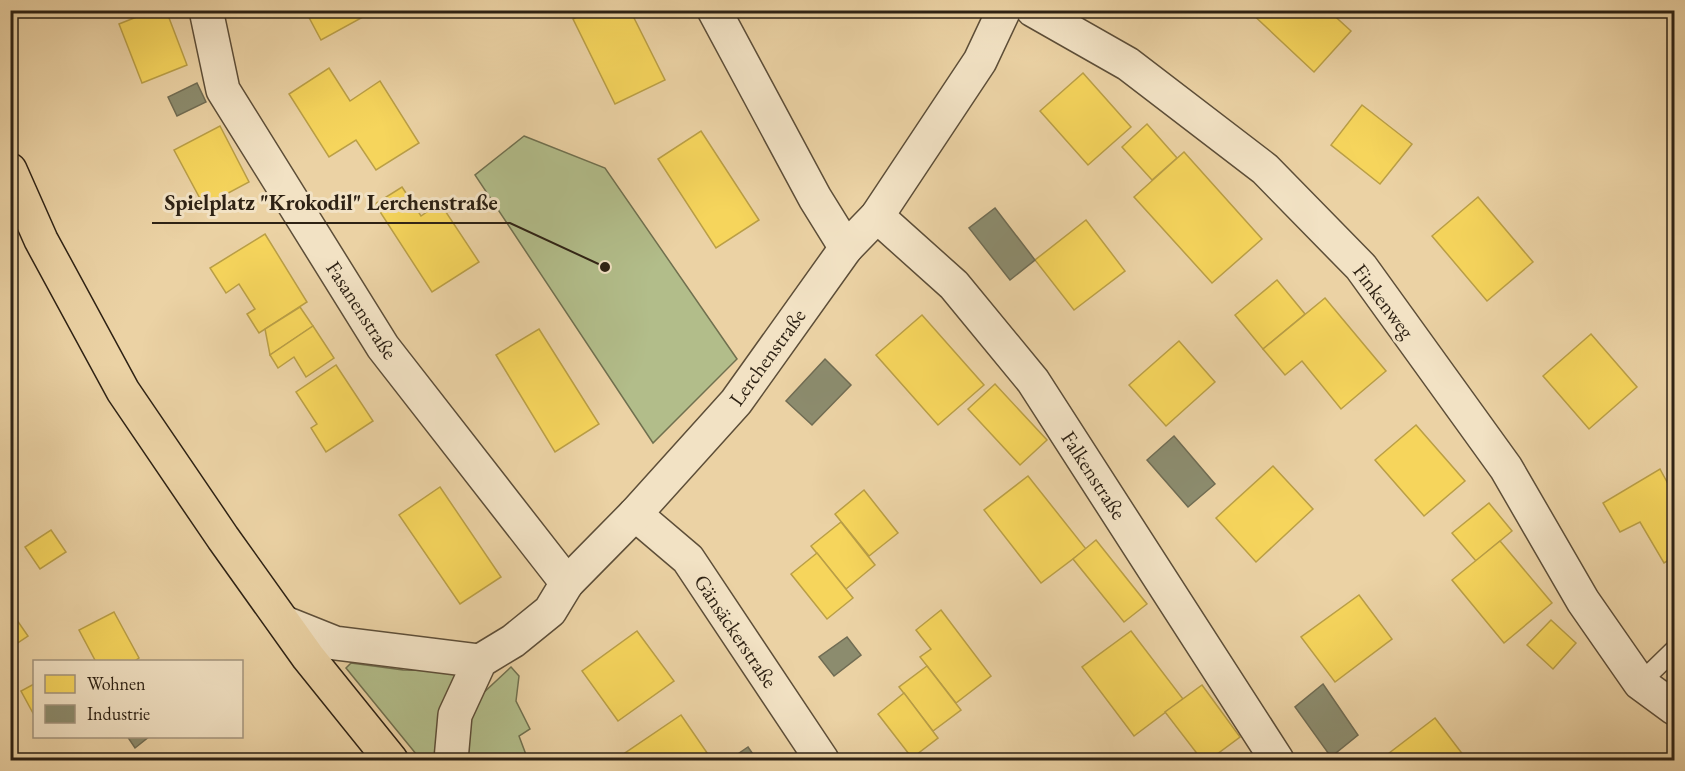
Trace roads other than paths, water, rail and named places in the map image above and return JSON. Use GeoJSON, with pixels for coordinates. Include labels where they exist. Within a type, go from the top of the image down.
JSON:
{"type":"FeatureCollection","features":[{"type":"Feature","properties":{"kind":"main road"},"geometry":{"type":"LineString","coordinates":[[14,189],[123,391],[223,538],[308,657],[391,760]]}},
{"type":"Feature","properties":{"kind":"street","name":"Fasanenstraße"},"geometry":{"type":"LineString","coordinates":[[206,10],[223,90],[377,337],[567,583]]}},
{"type":"Feature","properties":{"kind":"street"},"geometry":{"type":"LineString","coordinates":[[714,10],[814,198],[846,248]]}},
{"type":"Feature","properties":{"kind":"street","name":"Lerchenstraße"},"geometry":{"type":"LineString","coordinates":[[480,661],[513,641],[550,611],[567,583],[635,514],[736,402],[846,248],[877,216],[980,61],[1004,10]]}},
{"type":"Feature","properties":{"kind":"street","name":"Finkenweg"},"geometry":{"type":"LineString","coordinates":[[1033,10],[1128,64],[1256,162],[1361,267],[1506,468],[1583,601],[1640,682],[1674,708]]}},
{"type":"Feature","properties":{"kind":"street","name":"Falkenstraße"},"geometry":{"type":"LineString","coordinates":[[877,216],[954,285],[1034,381],[1277,760]]}},
{"type":"Feature","properties":{"kind":"street","name":"Gänsäckerstraße"},"geometry":{"type":"LineString","coordinates":[[635,514],[688,559],[822,760]]}},
{"type":"Feature","properties":{"kind":"street"},"geometry":{"type":"LineString","coordinates":[[285,623],[335,644],[480,661],[455,715],[451,760]]}},
{"type":"Feature","properties":{"kind":"lane"},"geometry":{"type":"LineString","coordinates":[[1640,682],[1674,650]]}},
{"type":"Feature","properties":{"kind":"place","name":"Spielplatz \"Krokodil\" Lerchenstraße"},"geometry":{"type":"Point","coordinates":[605,267]}}]}
